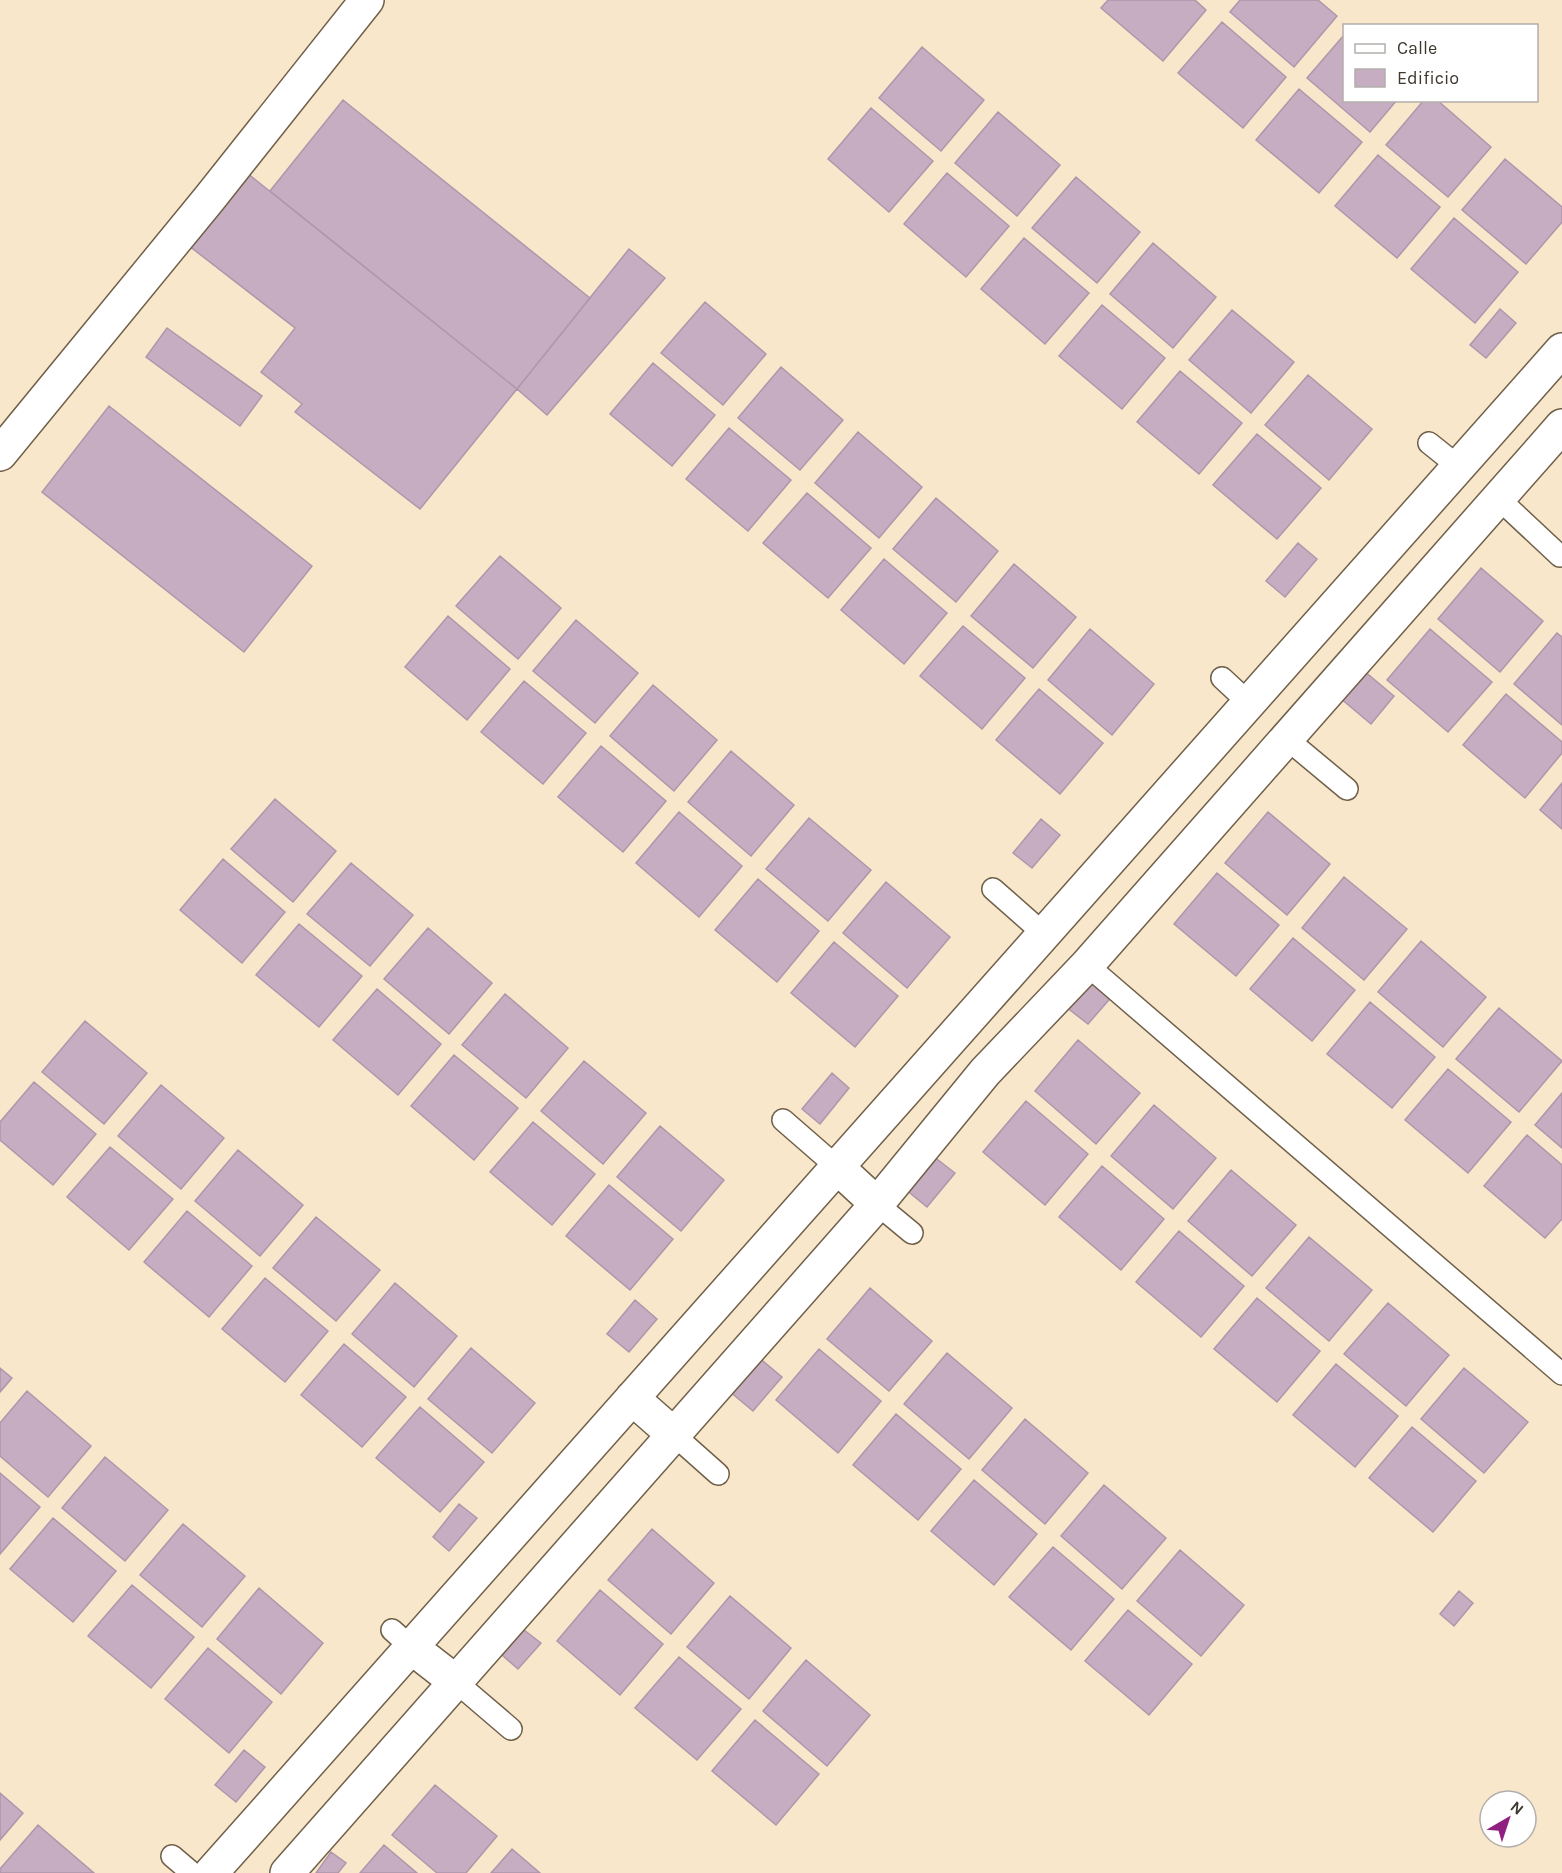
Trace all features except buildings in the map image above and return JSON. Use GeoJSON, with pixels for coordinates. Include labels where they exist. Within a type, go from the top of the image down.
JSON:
{"type":"FeatureCollection","features":[{"type":"Feature","properties":{"kind":"street"},"geometry":{"type":"LineString","coordinates":[[0,454],[368,0]]}},
{"type":"Feature","properties":{"kind":"street"},"geometry":{"type":"LineString","coordinates":[[211,1873],[402,1639],[625,1392],[837,1167],[1562,350]]}},
{"type":"Feature","properties":{"kind":"street"},"geometry":{"type":"LineString","coordinates":[[287,1873],[877,1204],[985,1072],[1087,966],[1562,426]]}},
{"type":"Feature","properties":{"kind":"street"},"geometry":{"type":"LineString","coordinates":[[1459,467],[1498,499]]}},
{"type":"Feature","properties":{"kind":"street"},"geometry":{"type":"LineString","coordinates":[[1249,703],[1287,739]]}},
{"type":"Feature","properties":{"kind":"street"},"geometry":{"type":"LineString","coordinates":[[1044,933],[1087,966]]}},
{"type":"Feature","properties":{"kind":"street"},"geometry":{"type":"LineString","coordinates":[[837,1167],[877,1204]]}},
{"type":"Feature","properties":{"kind":"street"},"geometry":{"type":"LineString","coordinates":[[625,1392],[673,1434]]}},
{"type":"Feature","properties":{"kind":"street"},"geometry":{"type":"LineString","coordinates":[[402,1639],[456,1682]]}},
{"type":"Feature","properties":{"kind":"lane"},"geometry":{"type":"LineString","coordinates":[[1429,443],[1459,467]]}},
{"type":"Feature","properties":{"kind":"lane"},"geometry":{"type":"LineString","coordinates":[[1498,499],[1560,556]]}},
{"type":"Feature","properties":{"kind":"lane"},"geometry":{"type":"LineString","coordinates":[[1222,678],[1249,703]]}},
{"type":"Feature","properties":{"kind":"lane"},"geometry":{"type":"LineString","coordinates":[[1287,739],[1347,789]]}},
{"type":"Feature","properties":{"kind":"lane"},"geometry":{"type":"LineString","coordinates":[[993,889],[1044,933]]}},
{"type":"Feature","properties":{"kind":"lane"},"geometry":{"type":"LineString","coordinates":[[1087,966],[1562,1374]]}},
{"type":"Feature","properties":{"kind":"lane"},"geometry":{"type":"LineString","coordinates":[[783,1120],[837,1167]]}},
{"type":"Feature","properties":{"kind":"lane"},"geometry":{"type":"LineString","coordinates":[[877,1204],[912,1233]]}},
{"type":"Feature","properties":{"kind":"lane"},"geometry":{"type":"LineString","coordinates":[[673,1434],[718,1474]]}},
{"type":"Feature","properties":{"kind":"lane"},"geometry":{"type":"LineString","coordinates":[[456,1682],[511,1729]]}},
{"type":"Feature","properties":{"kind":"lane"},"geometry":{"type":"LineString","coordinates":[[172,1856],[192,1873]]}}]}
